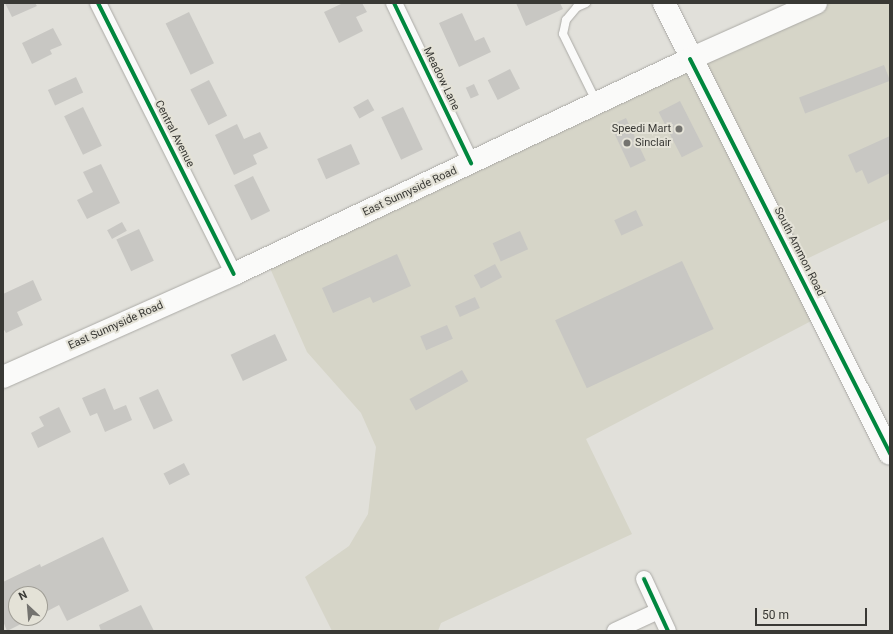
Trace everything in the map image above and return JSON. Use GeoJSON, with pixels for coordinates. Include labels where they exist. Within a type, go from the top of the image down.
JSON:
{"type":"FeatureCollection","features":[{"type":"Feature","properties":{"kind":"main road","name":"South Ammon Road"},"geometry":{"type":"LineString","coordinates":[[664,3],[690,59],[890,454]]}},
{"type":"Feature","properties":{"kind":"main road","name":"East Sunnyside Road"},"geometry":{"type":"LineString","coordinates":[[3,377],[234,274],[690,59],[816,3]]}},
{"type":"Feature","properties":{"kind":"street","name":"Central Avenue"},"geometry":{"type":"LineString","coordinates":[[98,3],[234,274]]}},
{"type":"Feature","properties":{"kind":"street","name":"Meadow Lane"},"geometry":{"type":"LineString","coordinates":[[394,3],[471,163]]}},
{"type":"Feature","properties":{"kind":"street"},"geometry":{"type":"LineString","coordinates":[[644,579],[668,631]]}},
{"type":"Feature","properties":{"kind":"street"},"geometry":{"type":"LineString","coordinates":[[615,631],[658,611]]}},
{"type":"Feature","properties":{"kind":"lane"},"geometry":{"type":"LineString","coordinates":[[586,3],[578,7],[566,20],[563,34],[597,103]]}},
{"type":"Feature","properties":{"kind":"shaded area"},"geometry":{"type":"Polygon","coordinates":[[[815,3],[890,3],[890,219],[796,264],[815,319],[586,439],[632,534],[441,623],[438,631],[332,631],[305,577],[349,546],[368,514],[376,447],[361,413],[307,352],[266,259],[815,3]]]}},
{"type":"Feature","properties":{"kind":"building"},"geometry":{"type":"Polygon","coordinates":[[[5,3],[35,3],[37,6],[12,17],[5,3]]]}},
{"type":"Feature","properties":{"kind":"building"},"geometry":{"type":"Polygon","coordinates":[[[343,3],[362,3],[367,12],[356,17],[363,31],[339,43],[324,12],[343,3]]]}},
{"type":"Feature","properties":{"kind":"building"},"geometry":{"type":"Polygon","coordinates":[[[516,3],[560,3],[563,9],[526,26],[516,3]]]}},
{"type":"Feature","properties":{"kind":"building"},"geometry":{"type":"Polygon","coordinates":[[[189,12],[214,63],[191,75],[166,23],[189,12]]]}},
{"type":"Feature","properties":{"kind":"building"},"geometry":{"type":"Polygon","coordinates":[[[462,13],[475,41],[484,37],[491,52],[459,67],[439,23],[462,13]]]}},
{"type":"Feature","properties":{"kind":"building"},"geometry":{"type":"Polygon","coordinates":[[[53,28],[62,45],[50,50],[52,54],[32,64],[22,43],[53,28]]]}},
{"type":"Feature","properties":{"kind":"building"},"geometry":{"type":"Polygon","coordinates":[[[884,65],[890,81],[805,113],[799,98],[884,65]]]}},
{"type":"Feature","properties":{"kind":"building"},"geometry":{"type":"Polygon","coordinates":[[[510,69],[520,89],[498,100],[488,80],[510,69]]]}},
{"type":"Feature","properties":{"kind":"building"},"geometry":{"type":"Polygon","coordinates":[[[76,77],[83,92],[55,106],[48,90],[76,77]]]}},
{"type":"Feature","properties":{"kind":"building"},"geometry":{"type":"Polygon","coordinates":[[[209,80],[227,116],[208,125],[190,90],[209,80]]]}},
{"type":"Feature","properties":{"kind":"building"},"geometry":{"type":"Polygon","coordinates":[[[474,84],[479,95],[471,99],[466,88],[474,84]]]}},
{"type":"Feature","properties":{"kind":"building"},"geometry":{"type":"Polygon","coordinates":[[[368,99],[374,110],[359,119],[353,107],[368,99]]]}},
{"type":"Feature","properties":{"kind":"building"},"geometry":{"type":"Polygon","coordinates":[[[680,101],[703,146],[682,157],[659,112],[680,101]]]}},
{"type":"Feature","properties":{"kind":"building"},"geometry":{"type":"Polygon","coordinates":[[[83,107],[102,146],[83,155],[64,116],[83,107]]]}},
{"type":"Feature","properties":{"kind":"building"},"geometry":{"type":"Polygon","coordinates":[[[403,107],[423,150],[401,160],[381,117],[403,107]]]}},
{"type":"Feature","properties":{"kind":"building"},"geometry":{"type":"Polygon","coordinates":[[[626,118],[646,161],[630,168],[611,125],[626,118]]]}},
{"type":"Feature","properties":{"kind":"building"},"geometry":{"type":"Polygon","coordinates":[[[237,124],[244,139],[260,132],[268,148],[253,155],[257,164],[234,175],[215,135],[237,124]]]}},
{"type":"Feature","properties":{"kind":"building"},"geometry":{"type":"Polygon","coordinates":[[[890,136],[890,173],[868,184],[862,170],[856,173],[848,155],[890,136]]]}},
{"type":"Feature","properties":{"kind":"building"},"geometry":{"type":"Polygon","coordinates":[[[351,144],[360,164],[326,179],[317,159],[351,144]]]}},
{"type":"Feature","properties":{"kind":"building"},"geometry":{"type":"Polygon","coordinates":[[[101,164],[120,203],[87,219],[77,200],[93,192],[83,172],[101,164]]]}},
{"type":"Feature","properties":{"kind":"building"},"geometry":{"type":"Polygon","coordinates":[[[253,176],[270,211],[251,220],[234,185],[253,176]]]}},
{"type":"Feature","properties":{"kind":"building"},"geometry":{"type":"Polygon","coordinates":[[[636,210],[643,225],[621,236],[614,220],[636,210]]]}},
{"type":"Feature","properties":{"kind":"building"},"geometry":{"type":"Polygon","coordinates":[[[122,222],[127,231],[112,239],[107,230],[122,222]]]}},
{"type":"Feature","properties":{"kind":"building"},"geometry":{"type":"Polygon","coordinates":[[[139,229],[154,261],[131,271],[116,240],[139,229]]]}},
{"type":"Feature","properties":{"kind":"building"},"geometry":{"type":"Polygon","coordinates":[[[520,231],[528,249],[501,261],[493,243],[520,231]]]}},
{"type":"Feature","properties":{"kind":"building"},"geometry":{"type":"Polygon","coordinates":[[[397,254],[411,286],[373,303],[370,297],[333,313],[322,288],[397,254]]]}},
{"type":"Feature","properties":{"kind":"building"},"geometry":{"type":"Polygon","coordinates":[[[682,261],[714,329],[587,388],[555,320],[682,261]]]}},
{"type":"Feature","properties":{"kind":"building"},"geometry":{"type":"Polygon","coordinates":[[[495,264],[502,277],[481,289],[474,275],[495,264]]]}},
{"type":"Feature","properties":{"kind":"building"},"geometry":{"type":"Polygon","coordinates":[[[33,280],[42,300],[17,312],[23,325],[6,333],[3,328],[3,294],[33,280]]]}},
{"type":"Feature","properties":{"kind":"building"},"geometry":{"type":"Polygon","coordinates":[[[475,297],[480,308],[460,317],[455,306],[475,297]]]}},
{"type":"Feature","properties":{"kind":"building"},"geometry":{"type":"Polygon","coordinates":[[[447,325],[453,339],[426,350],[420,336],[447,325]]]}},
{"type":"Feature","properties":{"kind":"building"},"geometry":{"type":"Polygon","coordinates":[[[275,334],[287,360],[243,381],[231,355],[275,334]]]}},
{"type":"Feature","properties":{"kind":"building"},"geometry":{"type":"Polygon","coordinates":[[[462,370],[468,381],[416,410],[410,399],[462,370]]]}},
{"type":"Feature","properties":{"kind":"building"},"geometry":{"type":"Polygon","coordinates":[[[105,388],[114,410],[126,405],[132,420],[105,432],[97,413],[90,416],[82,398],[105,388]]]}},
{"type":"Feature","properties":{"kind":"building"},"geometry":{"type":"Polygon","coordinates":[[[158,389],[173,421],[154,430],[139,398],[158,389]]]}},
{"type":"Feature","properties":{"kind":"building"},"geometry":{"type":"Polygon","coordinates":[[[59,407],[71,432],[38,448],[31,433],[44,426],[39,417],[59,407]]]}},
{"type":"Feature","properties":{"kind":"building"},"geometry":{"type":"Polygon","coordinates":[[[184,463],[190,475],[169,485],[164,473],[184,463]]]}},
{"type":"Feature","properties":{"kind":"building"},"geometry":{"type":"Polygon","coordinates":[[[103,537],[129,591],[67,621],[59,605],[48,611],[48,586],[8,586],[8,626],[17,626],[7,631],[3,621],[3,582],[40,564],[41,567],[103,537]]]}},
{"type":"Feature","properties":{"kind":"building"},"geometry":{"type":"Polygon","coordinates":[[[141,605],[154,631],[101,631],[99,625],[141,605]]]}},
{"type":"Feature","properties":{"kind":"cycle path"},"geometry":{"type":"LineString","coordinates":[[98,3],[234,274]]}},
{"type":"Feature","properties":{"kind":"cycle path"},"geometry":{"type":"LineString","coordinates":[[394,3],[471,163]]}},
{"type":"Feature","properties":{"kind":"cycle path"},"geometry":{"type":"LineString","coordinates":[[690,59],[890,454]]}},
{"type":"Feature","properties":{"kind":"cycle path"},"geometry":{"type":"LineString","coordinates":[[644,579],[668,631]]}},
{"type":"Feature","properties":{"kind":"place","name":"Speedi Mart"},"geometry":{"type":"Point","coordinates":[679,129]}},
{"type":"Feature","properties":{"kind":"place","name":"Sinclair"},"geometry":{"type":"Point","coordinates":[627,143]}}]}
